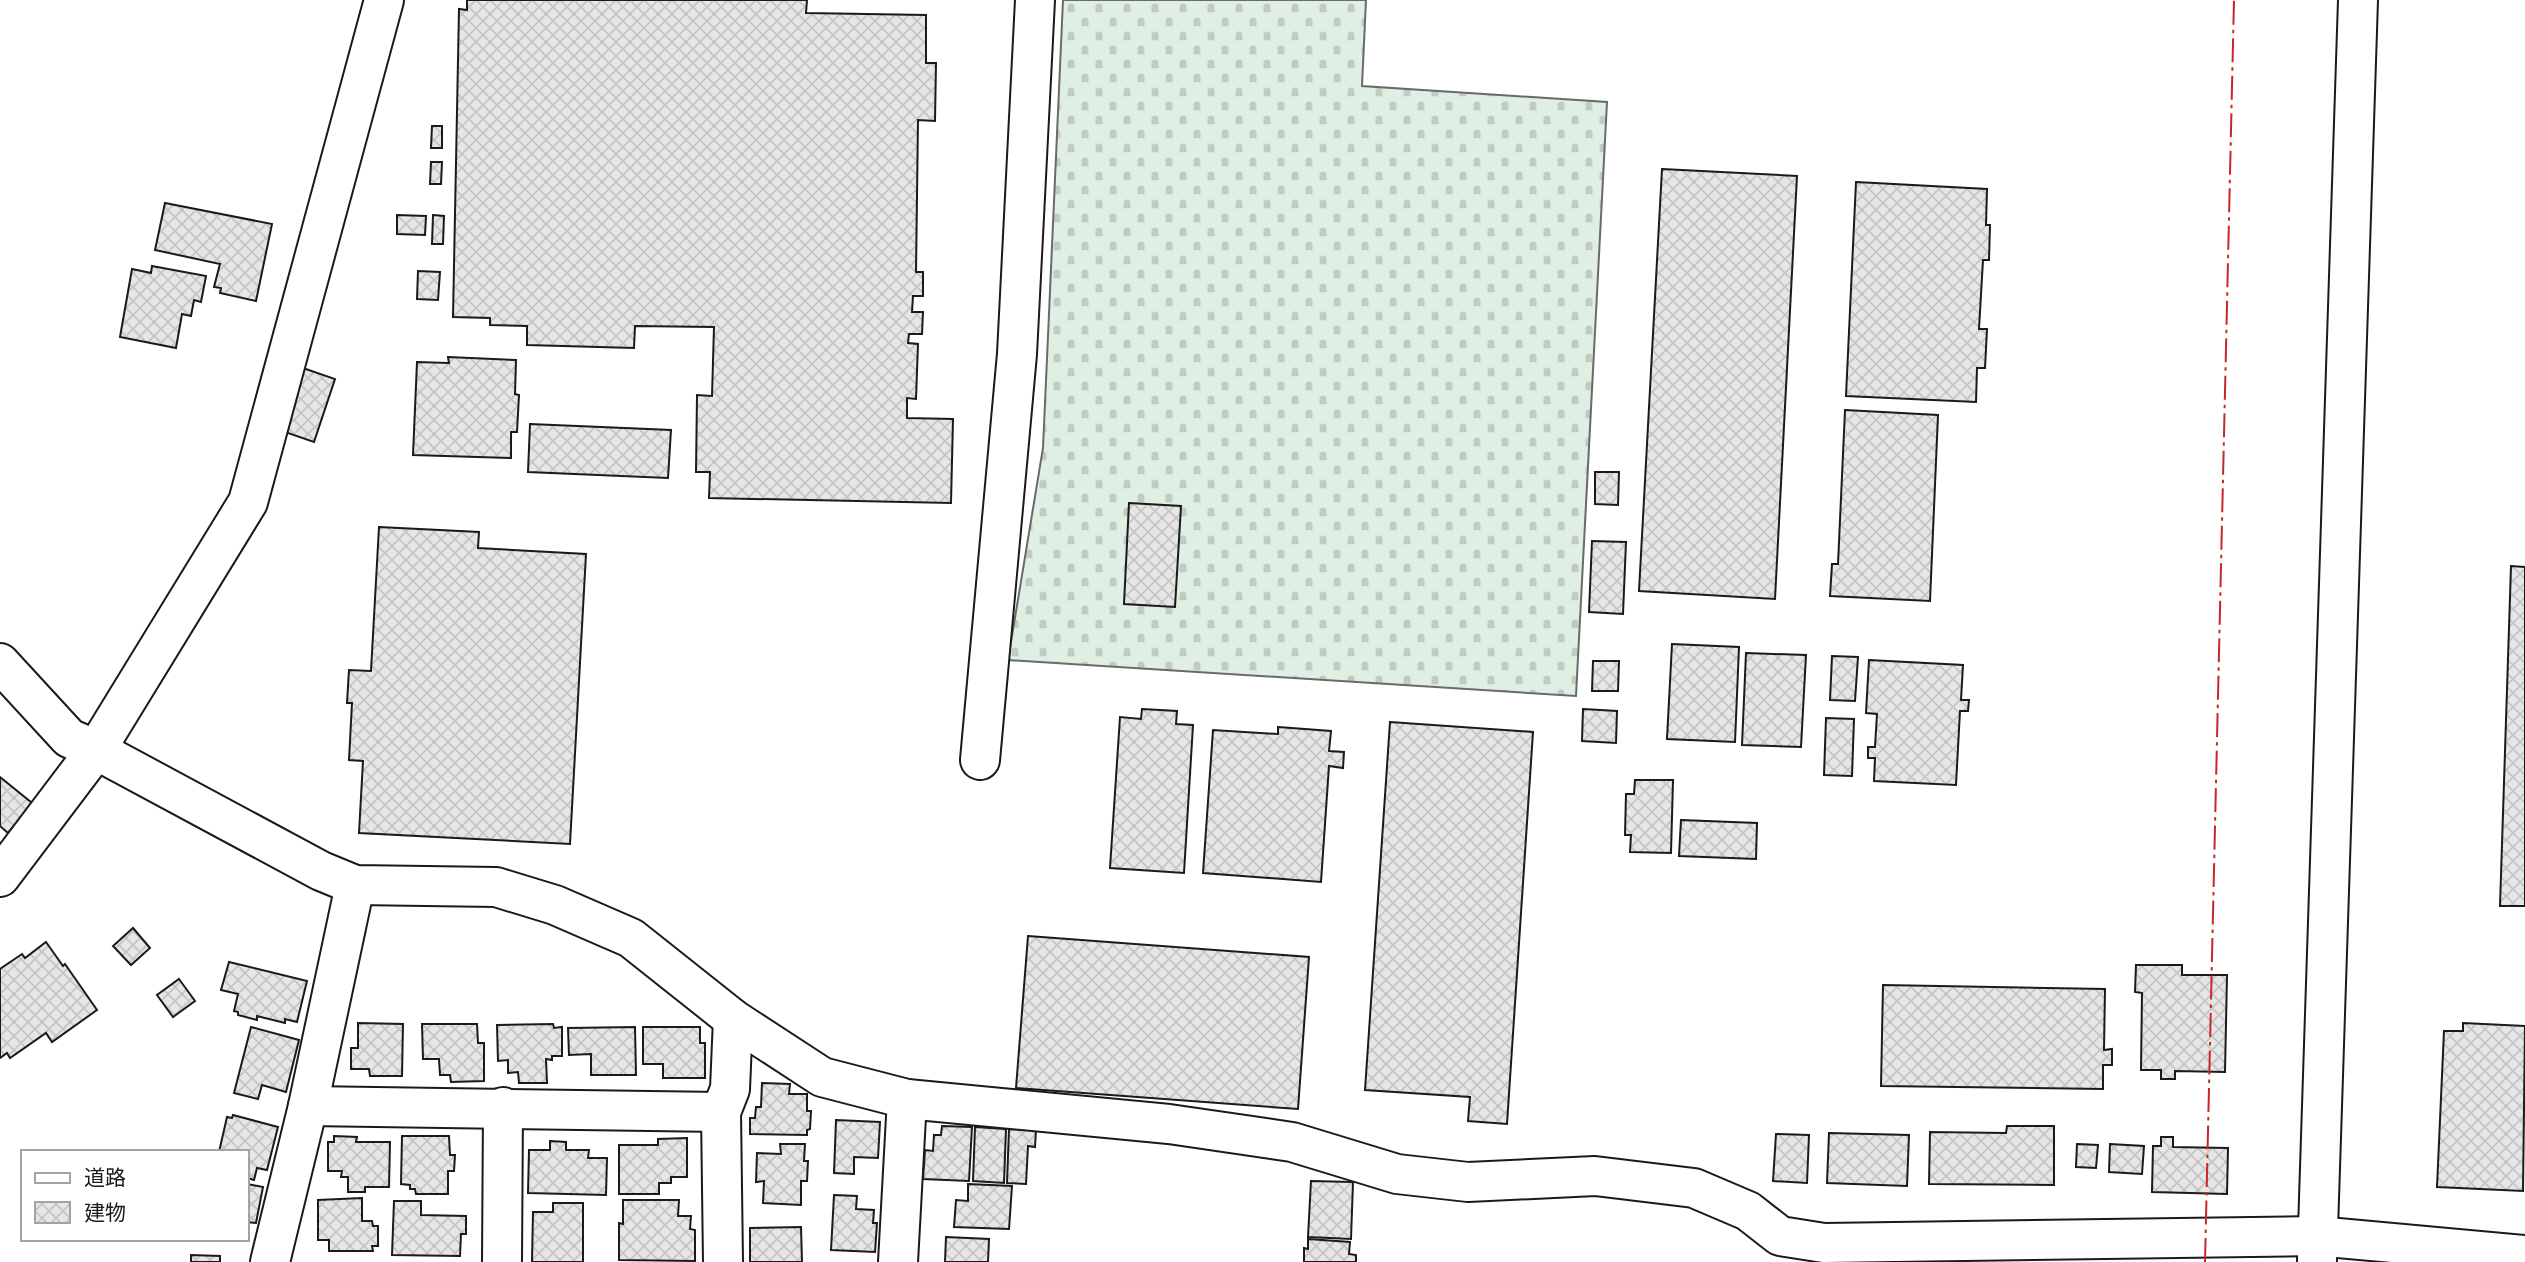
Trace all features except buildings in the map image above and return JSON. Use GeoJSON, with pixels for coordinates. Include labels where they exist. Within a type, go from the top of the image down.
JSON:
{"type":"FeatureCollection","features":[{"type":"Feature","properties":{"kind":"street"},"geometry":{"type":"LineString","coordinates":[[0,877],[96,750],[248,502],[384,0]]}},
{"type":"Feature","properties":{"kind":"street"},"geometry":{"type":"LineString","coordinates":[[979,760],[1017,354],[1035,0]]}},
{"type":"Feature","properties":{"kind":"street"},"geometry":{"type":"LineString","coordinates":[[2317,1249],[2358,0]]}},
{"type":"Feature","properties":{"kind":"street"},"geometry":{"type":"LineString","coordinates":[[0,663],[69,738],[321,872],[355,885],[496,887],[555,905],[631,938],[733,1019],[822,1077],[908,1099],[1169,1124],[1292,1142],[1397,1174],[1468,1182],[1595,1176],[1694,1188],[1748,1211],[1776,1249],[1824,1253],[2317,1249],[2525,1255]]}},
{"type":"Feature","properties":{"kind":"street"},"geometry":{"type":"LineString","coordinates":[[270,1262],[308,1106],[355,885]]}},
{"type":"Feature","properties":{"kind":"street"},"geometry":{"type":"LineString","coordinates":[[723,1262],[721,1112],[730,1089],[733,1019]]}},
{"type":"Feature","properties":{"kind":"street"},"geometry":{"type":"LineString","coordinates":[[898,1262],[908,1099]]}},
{"type":"Feature","properties":{"kind":"street"},"geometry":{"type":"LineString","coordinates":[[308,1106],[721,1112]]}},
{"type":"Feature","properties":{"kind":"street"},"geometry":{"type":"LineString","coordinates":[[502,1262],[503,1107]]}},
{"type":"Feature","properties":{"kind":"green space"},"geometry":{"type":"Polygon","coordinates":[[[1063,0],[1366,0],[1362,86],[1607,102],[1576,696],[1008,660],[1043,448],[1063,0]]]}},
{"type":"Feature","properties":{"kind":"power"},"geometry":{"type":"LineString","coordinates":[[2205,1262],[2234,0]]}}]}
